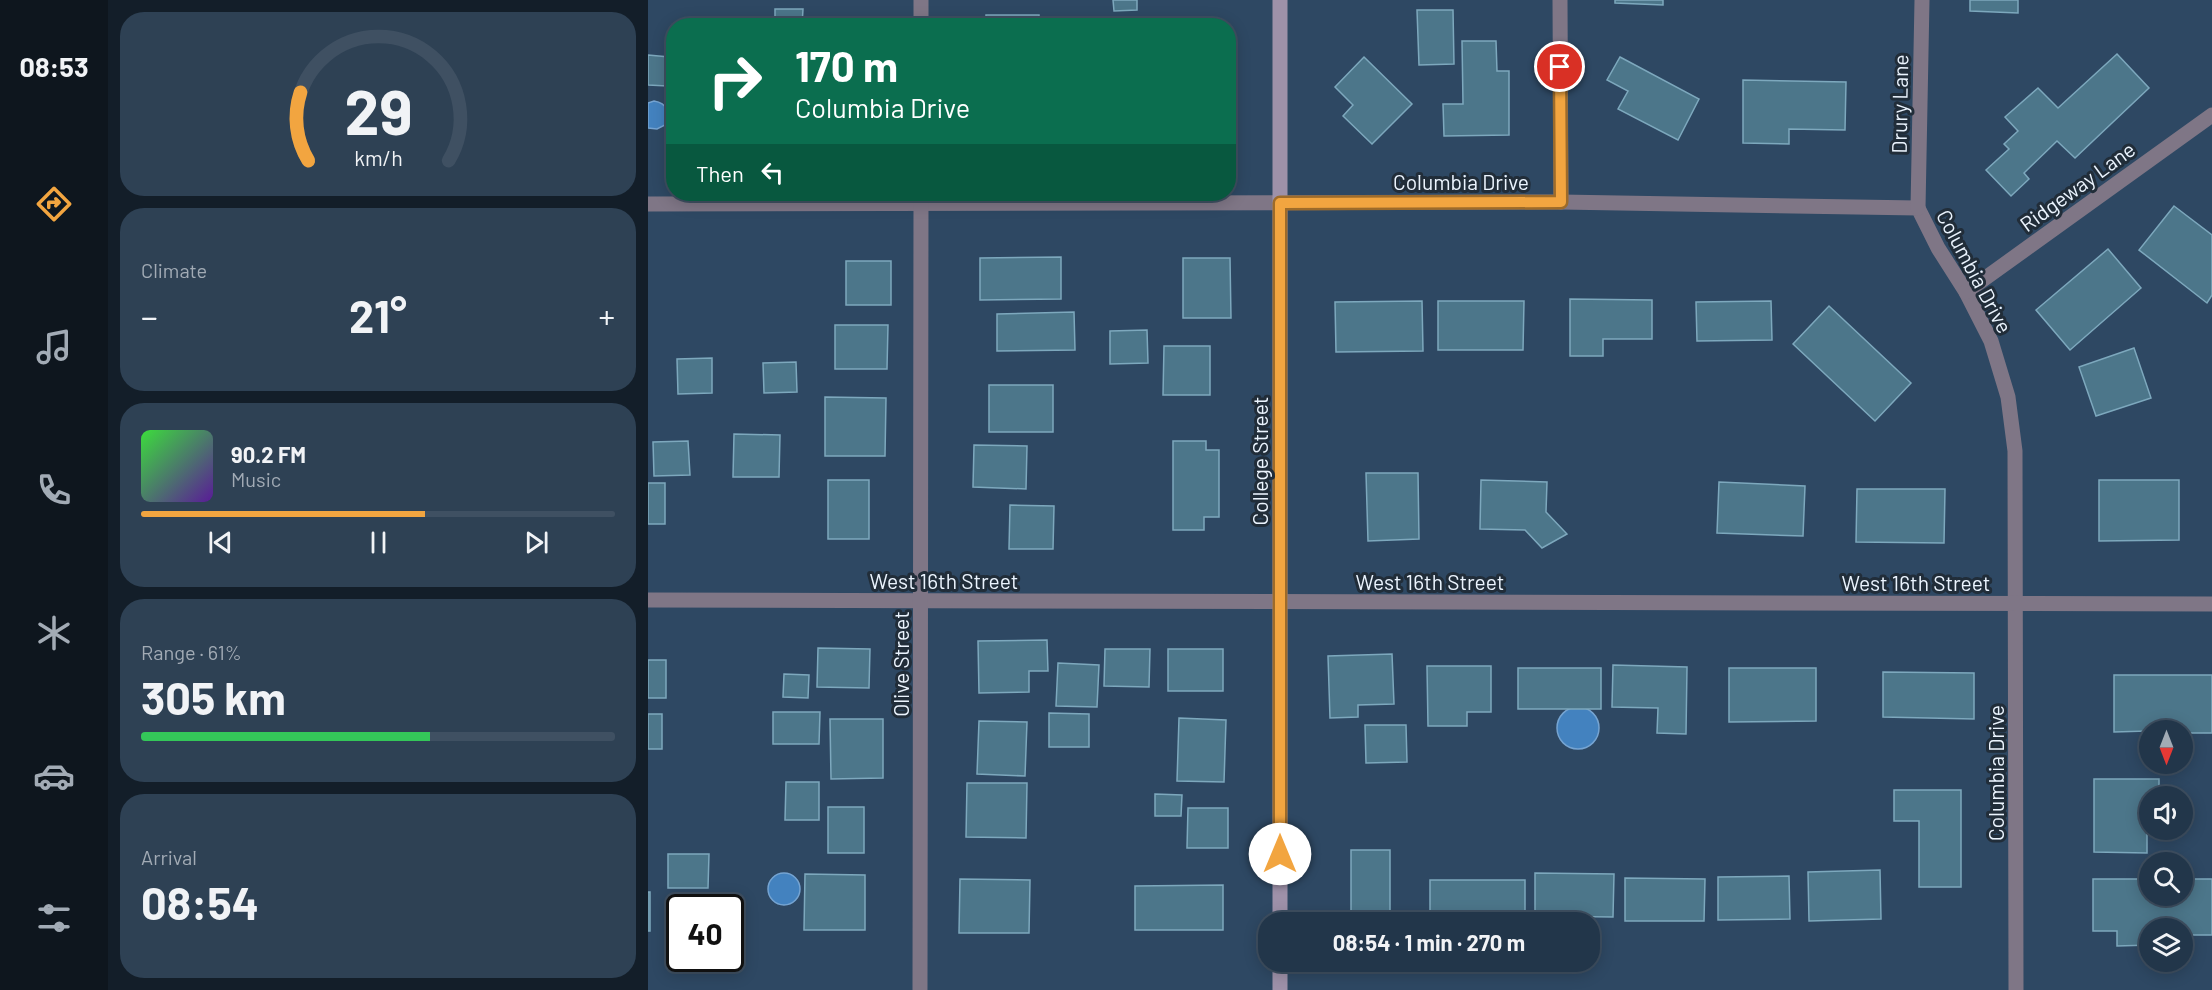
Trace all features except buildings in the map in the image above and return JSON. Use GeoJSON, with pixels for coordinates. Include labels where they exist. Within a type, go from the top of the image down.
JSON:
{"type":"FeatureCollection","features":[{"type":"Feature","properties":{"kind":"street"},"geometry":{"type":"LineString","coordinates":[[921,0],[921,18]]}},
{"type":"Feature","properties":{"kind":"street","name":"College Street"},"geometry":{"type":"LineString","coordinates":[[1280,0],[1280,912]]}},
{"type":"Feature","properties":{"kind":"street"},"geometry":{"type":"LineString","coordinates":[[1560,0],[1561,202]]}},
{"type":"Feature","properties":{"kind":"street","name":"Drury Lane"},"geometry":{"type":"LineString","coordinates":[[1918,208],[1922,0]]}},
{"type":"Feature","properties":{"kind":"street","name":"Ridgeway Lane"},"geometry":{"type":"LineString","coordinates":[[1966,292],[2212,115]]}},
{"type":"Feature","properties":{"kind":"street","name":"Columbia Drive"},"geometry":{"type":"LineString","coordinates":[[648,204],[812,201]]}},
{"type":"Feature","properties":{"kind":"street","name":"Olive Street"},"geometry":{"type":"LineString","coordinates":[[920,990],[921,201]]}},
{"type":"Feature","properties":{"kind":"street","name":"Columbia Drive"},"geometry":{"type":"LineString","coordinates":[[1100,201],[1561,202],[1918,208],[1938,248],[1966,292],[1991,340],[2008,397],[2015,451],[2016,990]]}},
{"type":"Feature","properties":{"kind":"street","name":"West 16th Street"},"geometry":{"type":"LineString","coordinates":[[648,600],[2212,604]]}},
{"type":"Feature","properties":{"kind":"street"},"geometry":{"type":"LineString","coordinates":[[1280,972],[1280,990]]}},
{"type":"Feature","properties":{"kind":"water"},"geometry":{"type":"Polygon","coordinates":[[[654,101],[665,107],[665,125],[657,129],[648,128],[648,103],[654,101]]]}},
{"type":"Feature","properties":{"kind":"water"},"geometry":{"type":"Polygon","coordinates":[[[1578,707],[1593,713],[1599,728],[1593,743],[1578,749],[1563,743],[1557,728],[1563,713],[1578,707]]]}},
{"type":"Feature","properties":{"kind":"water"},"geometry":{"type":"Polygon","coordinates":[[[784,873],[795,878],[800,889],[795,900],[784,905],[773,900],[768,889],[773,878],[784,873]]]}},
{"type":"Feature","properties":{"kind":"route"},"geometry":{"type":"LineString","coordinates":[[1280,854],[1280,203],[1561,202],[1560,67]]}}]}
